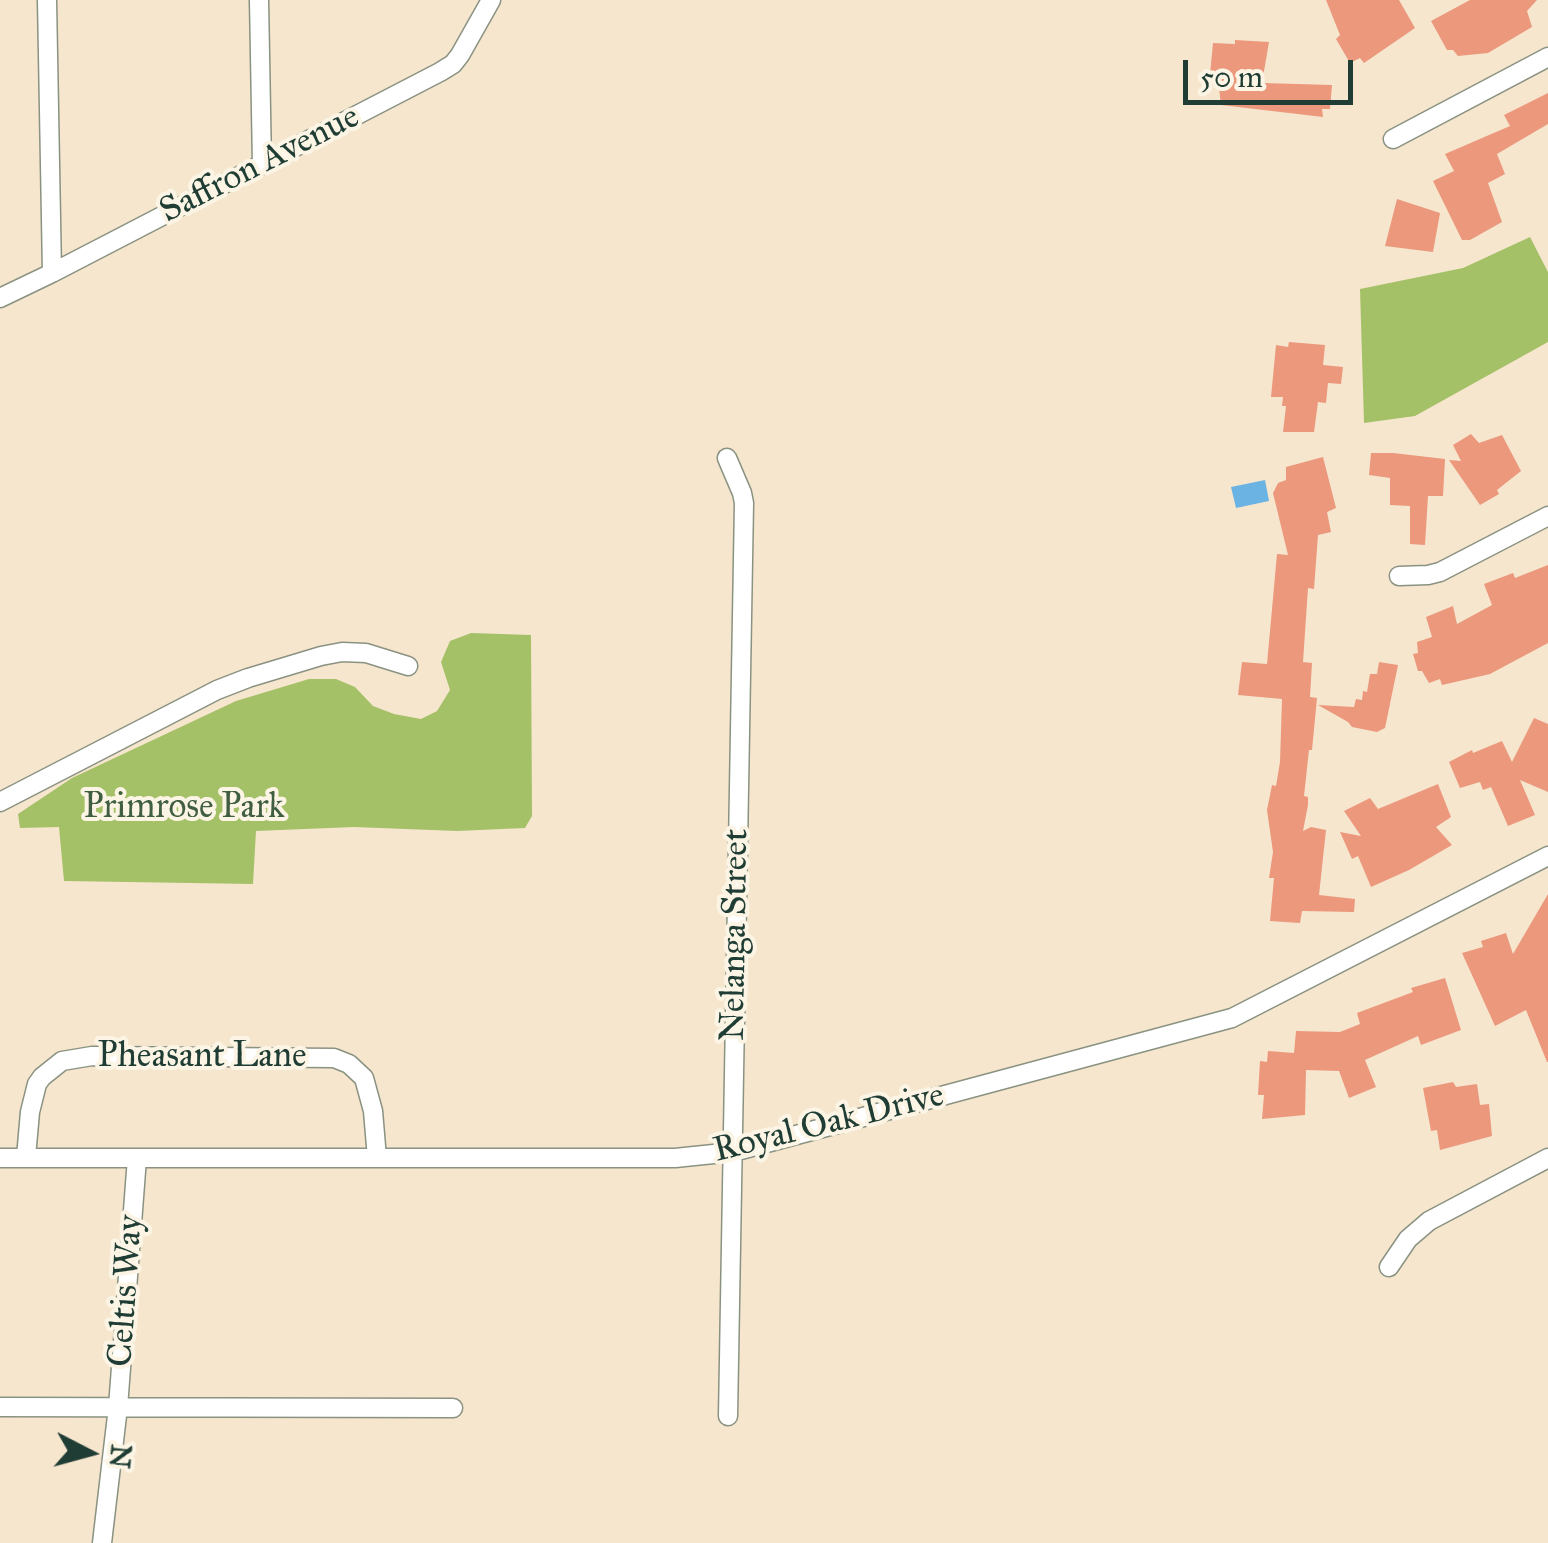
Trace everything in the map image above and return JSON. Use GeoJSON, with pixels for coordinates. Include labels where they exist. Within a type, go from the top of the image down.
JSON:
{"type":"FeatureCollection","features":[{"type":"Feature","properties":{"kind":"street"},"geometry":{"type":"LineString","coordinates":[[47,0],[52,273]]}},
{"type":"Feature","properties":{"kind":"street"},"geometry":{"type":"LineString","coordinates":[[259,0],[262,165]]}},
{"type":"Feature","properties":{"kind":"street","name":"Saffron Avenue"},"geometry":{"type":"LineString","coordinates":[[0,298],[452,64],[490,0]]}},
{"type":"Feature","properties":{"kind":"street"},"geometry":{"type":"LineString","coordinates":[[1393,139],[1548,57]]}},
{"type":"Feature","properties":{"kind":"street","name":"Nelanga Street"},"geometry":{"type":"LineString","coordinates":[[728,458],[744,500],[728,1416]]}},
{"type":"Feature","properties":{"kind":"street"},"geometry":{"type":"LineString","coordinates":[[1399,576],[1440,572],[1548,516]]}},
{"type":"Feature","properties":{"kind":"street"},"geometry":{"type":"LineString","coordinates":[[0,802],[216,690],[248,678],[342,652],[366,653],[408,666]]}},
{"type":"Feature","properties":{"kind":"street","name":"Royal Oak Drive"},"geometry":{"type":"LineString","coordinates":[[0,1158],[675,1158],[732,1152],[1232,1018],[1548,856]]}},
{"type":"Feature","properties":{"kind":"street","name":"Pheasant Lane"},"geometry":{"type":"LineString","coordinates":[[26,1158],[32,1098],[42,1077],[62,1060],[110,1056],[334,1058],[358,1071],[368,1088],[376,1158]]}},
{"type":"Feature","properties":{"kind":"street","name":"Celtis Way"},"geometry":{"type":"LineString","coordinates":[[102,1543],[118,1407],[137,1158]]}},
{"type":"Feature","properties":{"kind":"street"},"geometry":{"type":"LineString","coordinates":[[1389,1266],[1408,1239],[1428,1221],[1548,1158]]}},
{"type":"Feature","properties":{"kind":"street"},"geometry":{"type":"LineString","coordinates":[[0,1407],[453,1408]]}},
{"type":"Feature","properties":{"kind":"green space"},"geometry":{"type":"Polygon","coordinates":[[[1530,237],[1548,272],[1548,342],[1415,416],[1364,423],[1360,289],[1463,268],[1530,237]]]}},
{"type":"Feature","properties":{"kind":"green space","name":"Primrose Park"},"geometry":{"type":"Polygon","coordinates":[[[471,633],[531,635],[532,816],[525,828],[256,831],[253,884],[64,881],[59,827],[20,828],[18,814],[72,778],[236,701],[309,679],[336,679],[355,687],[373,706],[421,719],[437,711],[450,690],[441,662],[450,641],[471,633]]]}},
{"type":"Feature","properties":{"kind":"water"},"geometry":{"type":"Polygon","coordinates":[[[1265,480],[1269,501],[1236,508],[1231,487],[1265,480]]]}},
{"type":"Feature","properties":{"kind":"building"},"geometry":{"type":"Polygon","coordinates":[[[1326,0],[1399,0],[1415,28],[1364,63],[1360,58],[1350,63],[1336,39],[1340,35],[1326,0]]]}},
{"type":"Feature","properties":{"kind":"building"},"geometry":{"type":"Polygon","coordinates":[[[1470,0],[1537,0],[1527,11],[1532,27],[1488,53],[1458,56],[1447,50],[1431,21],[1470,0]]]}},
{"type":"Feature","properties":{"kind":"building"},"geometry":{"type":"Polygon","coordinates":[[[1235,40],[1269,42],[1262,83],[1332,85],[1330,109],[1322,109],[1323,117],[1221,105],[1219,88],[1209,85],[1213,43],[1235,44],[1235,40]]]}},
{"type":"Feature","properties":{"kind":"building"},"geometry":{"type":"Polygon","coordinates":[[[1548,93],[1548,124],[1497,154],[1505,174],[1488,183],[1502,222],[1470,240],[1462,240],[1433,181],[1454,171],[1445,154],[1510,126],[1504,115],[1548,93]]]}},
{"type":"Feature","properties":{"kind":"building"},"geometry":{"type":"Polygon","coordinates":[[[1397,199],[1440,213],[1433,252],[1385,246],[1397,199]]]}},
{"type":"Feature","properties":{"kind":"building"},"geometry":{"type":"Polygon","coordinates":[[[1289,342],[1325,345],[1323,365],[1343,367],[1341,384],[1328,383],[1326,403],[1318,402],[1314,432],[1283,432],[1283,397],[1271,397],[1276,345],[1288,347],[1289,342]]]}},
{"type":"Feature","properties":{"kind":"building"},"geometry":{"type":"Polygon","coordinates":[[[1471,434],[1479,443],[1502,435],[1521,471],[1497,490],[1499,494],[1480,505],[1449,460],[1461,461],[1453,445],[1471,434]]]}},
{"type":"Feature","properties":{"kind":"building"},"geometry":{"type":"Polygon","coordinates":[[[1371,453],[1445,459],[1443,496],[1428,496],[1425,545],[1410,544],[1410,506],[1390,505],[1390,478],[1369,475],[1371,453]]]}},
{"type":"Feature","properties":{"kind":"building"},"geometry":{"type":"Polygon","coordinates":[[[1323,457],[1336,508],[1327,512],[1331,532],[1318,535],[1314,589],[1308,588],[1303,662],[1312,663],[1310,697],[1317,698],[1303,831],[1311,827],[1326,830],[1319,895],[1355,899],[1354,912],[1302,911],[1300,923],[1270,921],[1274,878],[1269,878],[1273,852],[1267,810],[1280,762],[1282,699],[1238,695],[1242,662],[1267,664],[1277,554],[1288,555],[1273,493],[1278,483],[1286,480],[1286,467],[1323,457]]]}},
{"type":"Feature","properties":{"kind":"building"},"geometry":{"type":"Polygon","coordinates":[[[1548,565],[1548,643],[1490,674],[1442,685],[1440,679],[1429,683],[1418,671],[1413,654],[1418,653],[1417,642],[1432,637],[1426,617],[1453,606],[1457,624],[1492,605],[1484,584],[1513,573],[1515,578],[1548,565]]]}},
{"type":"Feature","properties":{"kind":"building"},"geometry":{"type":"Polygon","coordinates":[[[1379,662],[1398,665],[1385,728],[1377,732],[1352,727],[1318,705],[1354,707],[1356,699],[1362,700],[1363,691],[1367,692],[1370,674],[1377,674],[1379,662]]]}},
{"type":"Feature","properties":{"kind":"building"},"geometry":{"type":"Polygon","coordinates":[[[1534,718],[1548,724],[1548,792],[1520,780],[1535,815],[1508,826],[1491,787],[1483,790],[1480,782],[1460,788],[1449,762],[1502,741],[1512,762],[1534,718]]]}},
{"type":"Feature","properties":{"kind":"building"},"geometry":{"type":"Polygon","coordinates":[[[1438,784],[1451,817],[1436,827],[1452,845],[1371,887],[1358,856],[1352,859],[1340,832],[1361,836],[1344,811],[1370,798],[1378,809],[1438,784]]]}},
{"type":"Feature","properties":{"kind":"building"},"geometry":{"type":"Polygon","coordinates":[[[1548,894],[1547,1062],[1526,1010],[1495,1026],[1462,953],[1483,947],[1481,941],[1506,933],[1513,954],[1548,894]]]}},
{"type":"Feature","properties":{"kind":"building"},"geometry":{"type":"Polygon","coordinates":[[[1445,978],[1461,1030],[1421,1045],[1418,1036],[1365,1060],[1376,1087],[1349,1098],[1339,1071],[1306,1070],[1305,1115],[1262,1119],[1264,1095],[1258,1095],[1260,1061],[1267,1062],[1268,1051],[1294,1053],[1296,1031],[1340,1032],[1360,1024],[1357,1013],[1413,992],[1411,988],[1445,978]]]}},
{"type":"Feature","properties":{"kind":"building"},"geometry":{"type":"Polygon","coordinates":[[[1453,1082],[1456,1087],[1477,1084],[1480,1105],[1489,1104],[1492,1136],[1440,1150],[1437,1130],[1431,1131],[1423,1088],[1453,1082]]]}}]}
